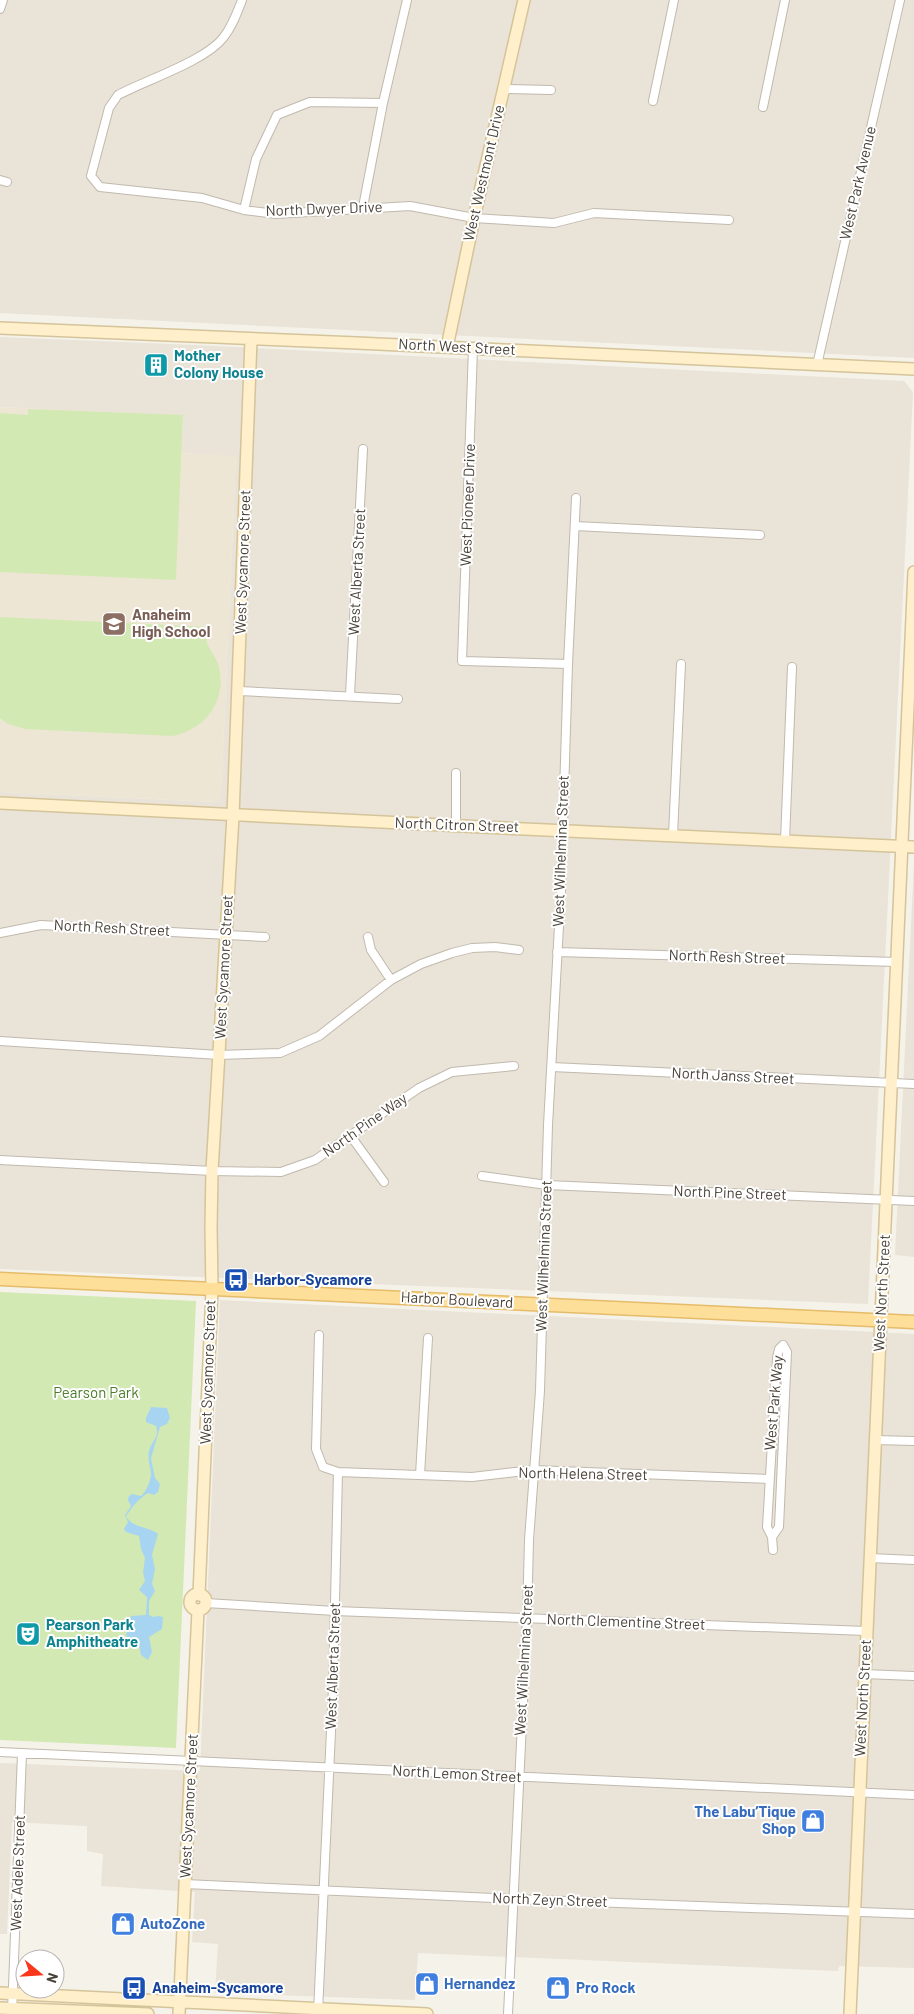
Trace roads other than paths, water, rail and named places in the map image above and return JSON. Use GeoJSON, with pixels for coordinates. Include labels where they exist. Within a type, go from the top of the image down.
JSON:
{"type":"FeatureCollection","features":[{"type":"Feature","properties":{"kind":"main road","name":"Harbor Boulevard"},"geometry":{"type":"LineString","coordinates":[[0,1280],[914,1322]]}},
{"type":"Feature","properties":{"kind":"street"},"geometry":{"type":"LineString","coordinates":[[0,9],[3,0]]}},
{"type":"Feature","properties":{"kind":"street","name":"North Dwyer Drive"},"geometry":{"type":"LineString","coordinates":[[242,0],[233,22],[223,39],[206,54],[118,95],[109,108],[91,176],[100,187],[202,198],[244,210],[276,214],[410,206],[474,218],[554,223],[594,213],[729,220]]}},
{"type":"Feature","properties":{"kind":"street"},"geometry":{"type":"LineString","coordinates":[[362,208],[383,103],[407,0]]}},
{"type":"Feature","properties":{"kind":"street","name":"West Westmont Drive"},"geometry":{"type":"LineString","coordinates":[[447,347],[474,218],[524,0]]}},
{"type":"Feature","properties":{"kind":"street"},"geometry":{"type":"LineString","coordinates":[[653,101],[674,0]]}},
{"type":"Feature","properties":{"kind":"street"},"geometry":{"type":"LineString","coordinates":[[763,106],[784,0]]}},
{"type":"Feature","properties":{"kind":"street","name":"West Park Avenue"},"geometry":{"type":"LineString","coordinates":[[817,366],[900,0]]}},
{"type":"Feature","properties":{"kind":"street"},"geometry":{"type":"LineString","coordinates":[[503,89],[551,90]]}},
{"type":"Feature","properties":{"kind":"street"},"geometry":{"type":"LineString","coordinates":[[244,210],[256,159],[277,116],[310,102],[383,103]]}},
{"type":"Feature","properties":{"kind":"street","name":"North West Street"},"geometry":{"type":"LineString","coordinates":[[0,328],[914,369]]}},
{"type":"Feature","properties":{"kind":"street","name":"West Sycamore Street"},"geometry":{"type":"LineString","coordinates":[[179,2014],[201,1602],[212,1290],[212,1170],[239,691],[251,340]]}},
{"type":"Feature","properties":{"kind":"street","name":"West Pioneer Drive"},"geometry":{"type":"LineString","coordinates":[[473,348],[462,661],[568,664]]}},
{"type":"Feature","properties":{"kind":"street","name":"West Alberta Street"},"geometry":{"type":"LineString","coordinates":[[350,695],[363,449]]}},
{"type":"Feature","properties":{"kind":"street","name":"West Wilhelmina Street"},"geometry":{"type":"LineString","coordinates":[[508,2014],[518,1777],[540,1391],[548,1125],[576,498]]}},
{"type":"Feature","properties":{"kind":"street"},"geometry":{"type":"LineString","coordinates":[[575,526],[760,535]]}},
{"type":"Feature","properties":{"kind":"street","name":"West North Street"},"geometry":{"type":"LineString","coordinates":[[850,2014],[914,572]]}},
{"type":"Feature","properties":{"kind":"street"},"geometry":{"type":"LineString","coordinates":[[673,835],[681,664]]}},
{"type":"Feature","properties":{"kind":"street"},"geometry":{"type":"LineString","coordinates":[[785,841],[792,667]]}},
{"type":"Feature","properties":{"kind":"street"},"geometry":{"type":"LineString","coordinates":[[239,691],[350,695],[398,699]]}},
{"type":"Feature","properties":{"kind":"street"},"geometry":{"type":"LineString","coordinates":[[456,773],[456,824]]}},
{"type":"Feature","properties":{"kind":"street","name":"North Citron Street"},"geometry":{"type":"LineString","coordinates":[[0,803],[233,816],[456,824],[914,847]]}},
{"type":"Feature","properties":{"kind":"street","name":"North Resh Street"},"geometry":{"type":"LineString","coordinates":[[0,932],[41,925],[265,937]]}},
{"type":"Feature","properties":{"kind":"street"},"geometry":{"type":"LineString","coordinates":[[368,937],[371,950],[391,980]]}},
{"type":"Feature","properties":{"kind":"street"},"geometry":{"type":"LineString","coordinates":[[0,1041],[219,1055],[280,1053],[319,1036],[391,980],[421,964],[472,948],[488,947],[519,950]]}},
{"type":"Feature","properties":{"kind":"street","name":"North Resh Street"},"geometry":{"type":"LineString","coordinates":[[557,952],[896,962]]}},
{"type":"Feature","properties":{"kind":"street","name":"North Pine Way"},"geometry":{"type":"LineString","coordinates":[[212,1170],[281,1172],[315,1160],[419,1088],[452,1072],[514,1066]]}},
{"type":"Feature","properties":{"kind":"street","name":"North Janss Street"},"geometry":{"type":"LineString","coordinates":[[552,1068],[914,1084]]}},
{"type":"Feature","properties":{"kind":"street"},"geometry":{"type":"LineString","coordinates":[[350,1135],[384,1182]]}},
{"type":"Feature","properties":{"kind":"street"},"geometry":{"type":"LineString","coordinates":[[0,1160],[212,1170]]}},
{"type":"Feature","properties":{"kind":"street","name":"North Pine Street"},"geometry":{"type":"LineString","coordinates":[[482,1176],[547,1186],[914,1200]]}},
{"type":"Feature","properties":{"kind":"street"},"geometry":{"type":"LineString","coordinates":[[319,1335],[316,1449],[323,1466],[338,1472]]}},
{"type":"Feature","properties":{"kind":"street"},"geometry":{"type":"LineString","coordinates":[[420,1475],[428,1338]]}},
{"type":"Feature","properties":{"kind":"street","name":"West Park Way"},"geometry":{"type":"LineString","coordinates":[[772,1536],[779,1527],[787,1352],[783,1345],[779,1349],[777,1358],[769,1479],[767,1527],[772,1536],[773,1550]]}},
{"type":"Feature","properties":{"kind":"street"},"geometry":{"type":"LineString","coordinates":[[875,1440],[914,1441]]}},
{"type":"Feature","properties":{"kind":"street","name":"North Helena Street"},"geometry":{"type":"LineString","coordinates":[[338,1472],[472,1477],[534,1470],[769,1479]]}},
{"type":"Feature","properties":{"kind":"street","name":"West Alberta Street"},"geometry":{"type":"LineString","coordinates":[[318,2011],[335,1610],[338,1472]]}},
{"type":"Feature","properties":{"kind":"street"},"geometry":{"type":"LineString","coordinates":[[870,1558],[914,1560]]}},
{"type":"Feature","properties":{"kind":"street","name":"North Clementine Street"},"geometry":{"type":"LineString","coordinates":[[201,1602],[335,1610],[866,1632]]}},
{"type":"Feature","properties":{"kind":"street"},"geometry":{"type":"LineString","coordinates":[[864,1674],[914,1676]]}},
{"type":"Feature","properties":{"kind":"street","name":"North Lemon Street"},"geometry":{"type":"LineString","coordinates":[[0,1752],[914,1795]]}},
{"type":"Feature","properties":{"kind":"street","name":"West Adele Street"},"geometry":{"type":"LineString","coordinates":[[12,2011],[22,1753]]}},
{"type":"Feature","properties":{"kind":"street","name":"North Zeyn Street"},"geometry":{"type":"LineString","coordinates":[[185,1884],[513,1899],[914,1914]]}},
{"type":"Feature","properties":{"kind":"street"},"geometry":{"type":"LineString","coordinates":[[0,1993],[318,2011],[427,2014]]}},
{"type":"Feature","properties":{"kind":"street"},"geometry":{"type":"LineString","coordinates":[[0,2008],[12,2011],[148,2014]]}},
{"type":"Feature","properties":{"kind":"water"},"geometry":{"type":"Polygon","coordinates":[[[151,1407],[167,1408],[170,1418],[167,1424],[160,1427],[151,1458],[155,1478],[160,1484],[158,1492],[154,1495],[148,1493],[144,1496],[126,1516],[133,1523],[158,1534],[152,1555],[155,1569],[152,1584],[155,1591],[149,1601],[149,1615],[163,1617],[162,1629],[149,1637],[152,1652],[148,1660],[141,1655],[139,1646],[136,1644],[132,1646],[126,1635],[131,1616],[146,1615],[147,1597],[139,1590],[145,1581],[143,1572],[145,1558],[139,1536],[126,1532],[124,1529],[128,1522],[125,1515],[131,1506],[128,1500],[129,1496],[132,1494],[141,1496],[149,1484],[151,1472],[149,1454],[157,1434],[156,1426],[146,1422],[151,1407]]]}},
{"type":"Feature","properties":{"kind":"place","name":"Mother Colony House"},"geometry":{"type":"Point","coordinates":[156,365]}},
{"type":"Feature","properties":{"kind":"place","name":"Anaheim High School"},"geometry":{"type":"Point","coordinates":[114,624]}},
{"type":"Feature","properties":{"kind":"place","name":"Harbor-Sycamore"},"geometry":{"type":"Point","coordinates":[236,1280]}},
{"type":"Feature","properties":{"kind":"place","name":"Pearson Park Amphitheatre"},"geometry":{"type":"Point","coordinates":[28,1634]}},
{"type":"Feature","properties":{"kind":"place","name":"The Labu’Tique Shop"},"geometry":{"type":"Point","coordinates":[813,1821]}},
{"type":"Feature","properties":{"kind":"place","name":"AutoZone"},"geometry":{"type":"Point","coordinates":[123,1924]}},
{"type":"Feature","properties":{"kind":"place","name":"Hernandez"},"geometry":{"type":"Point","coordinates":[427,1984]}},
{"type":"Feature","properties":{"kind":"place","name":"Anaheim-Sycamore"},"geometry":{"type":"Point","coordinates":[134,1988]}},
{"type":"Feature","properties":{"kind":"place","name":"Pro Rock"},"geometry":{"type":"Point","coordinates":[558,1988]}},
{"type":"Feature","properties":{"kind":"park label","name":"Pearson Park"},"geometry":{"type":"Point","coordinates":[96,1393]}}]}
